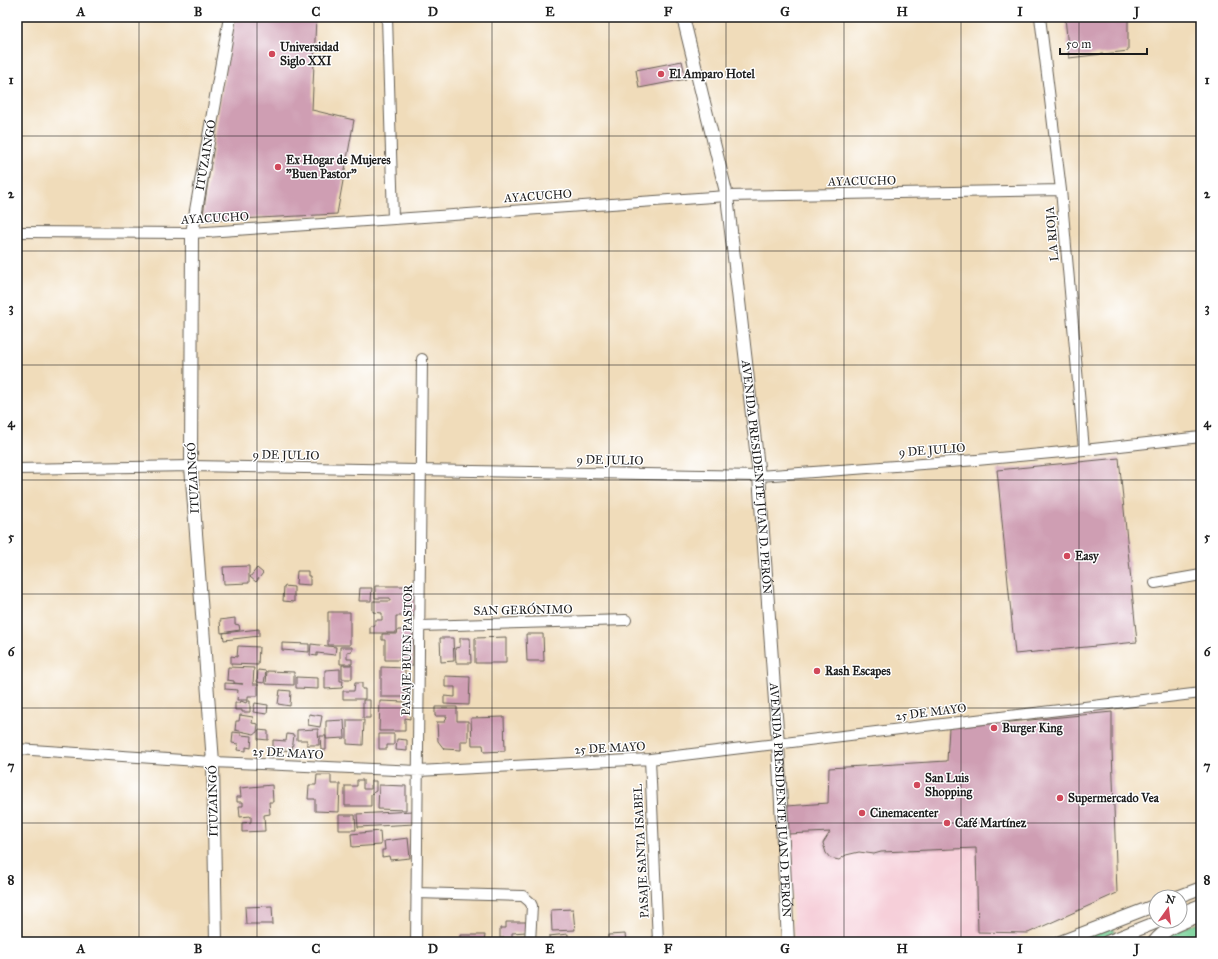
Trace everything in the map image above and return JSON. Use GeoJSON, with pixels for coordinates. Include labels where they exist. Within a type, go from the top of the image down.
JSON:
{"type":"FeatureCollection","features":[{"type":"Feature","properties":{"kind":"street","name":"ITUZAINGÓ"},"geometry":{"type":"LineString","coordinates":[[216,942],[213,762],[191,466],[192,233],[230,17]]}},
{"type":"Feature","properties":{"kind":"street"},"geometry":{"type":"LineString","coordinates":[[387,17],[393,219]]}},
{"type":"Feature","properties":{"kind":"street","name":"AVENIDA PRESIDENTE JUAN D. PERÓN"},"geometry":{"type":"LineString","coordinates":[[683,17],[727,196],[759,476],[778,744],[788,942]]}},
{"type":"Feature","properties":{"kind":"street","name":"LA RIOJA"},"geometry":{"type":"LineString","coordinates":[[1040,17],[1061,190],[1084,450]]}},
{"type":"Feature","properties":{"kind":"street","name":"AYACUCHO"},"geometry":{"type":"LineString","coordinates":[[17,232],[192,233],[727,196],[1061,190]]}},
{"type":"Feature","properties":{"kind":"street","name":"PASAJE BUEN PASTOR"},"geometry":{"type":"LineString","coordinates":[[416,942],[422,359]]}},
{"type":"Feature","properties":{"kind":"street","name":"9 DE JULIO"},"geometry":{"type":"LineString","coordinates":[[17,470],[191,466],[759,476],[977,460],[1201,437]]}},
{"type":"Feature","properties":{"kind":"street"},"geometry":{"type":"LineString","coordinates":[[1155,583],[1201,575]]}},
{"type":"Feature","properties":{"kind":"street","name":"SAN GERÓNIMO"},"geometry":{"type":"LineString","coordinates":[[420,626],[626,620]]}},
{"type":"Feature","properties":{"kind":"street","name":"25 DE MAYO"},"geometry":{"type":"LineString","coordinates":[[17,749],[213,762],[418,771],[650,760],[1201,693]]}},
{"type":"Feature","properties":{"kind":"street","name":"PASAJE SANTA ISABEL"},"geometry":{"type":"LineString","coordinates":[[650,760],[658,942]]}},
{"type":"Feature","properties":{"kind":"street"},"geometry":{"type":"LineString","coordinates":[[1188,893],[1201,888]]}},
{"type":"Feature","properties":{"kind":"street"},"geometry":{"type":"LineString","coordinates":[[416,893],[523,896],[532,906],[530,942]]}},
{"type":"Feature","properties":{"kind":"street"},"geometry":{"type":"LineString","coordinates":[[1188,910],[1201,905]]}},
{"type":"Feature","properties":{"kind":"street"},"geometry":{"type":"LineString","coordinates":[[1060,942],[1148,908]]}},
{"type":"Feature","properties":{"kind":"street"},"geometry":{"type":"LineString","coordinates":[[1154,942],[1161,934],[1171,928],[1201,915]]}},
{"type":"Feature","properties":{"kind":"street"},"geometry":{"type":"LineString","coordinates":[[1107,942],[1148,926]]}},
{"type":"Feature","properties":{"kind":"shaded area"},"geometry":{"type":"Polygon","coordinates":[[[1112,712],[1117,893],[1007,942],[794,942],[787,806],[828,803],[829,768],[947,761],[1003,723],[1112,712]]]}},
{"type":"Feature","properties":{"kind":"green space"},"geometry":{"type":"Polygon","coordinates":[[[1201,921],[1201,942],[1160,942],[1167,935],[1182,929],[1188,929],[1188,926],[1201,921]]]}},
{"type":"Feature","properties":{"kind":"green space"},"geometry":{"type":"Polygon","coordinates":[[[1113,926],[1115,933],[1092,942],[1072,942],[1113,926]]]}},
{"type":"Feature","properties":{"kind":"building"},"geometry":{"type":"Polygon","coordinates":[[[147,17],[168,17],[168,20],[147,20],[147,17]]]}},
{"type":"Feature","properties":{"kind":"building","name":"Ex Hogar de Mujeres \"Buen Pastor\""},"geometry":{"type":"Polygon","coordinates":[[[235,17],[316,17],[312,110],[354,120],[337,214],[202,221],[235,17]]]}},
{"type":"Feature","properties":{"kind":"building"},"geometry":{"type":"Polygon","coordinates":[[[1065,17],[1128,17],[1128,51],[1069,58],[1065,17]]]}},
{"type":"Feature","properties":{"kind":"building","name":"El Amparo Hotel"},"geometry":{"type":"Polygon","coordinates":[[[682,61],[686,79],[639,88],[636,70],[682,61]]]}},
{"type":"Feature","properties":{"kind":"building","name":"Easy"},"geometry":{"type":"Polygon","coordinates":[[[1119,458],[1137,642],[1015,654],[997,470],[1119,458]]]}},
{"type":"Feature","properties":{"kind":"building"},"geometry":{"type":"Polygon","coordinates":[[[249,566],[249,583],[224,584],[223,567],[249,566]]]}},
{"type":"Feature","properties":{"kind":"building"},"geometry":{"type":"Polygon","coordinates":[[[257,568],[263,573],[256,582],[250,577],[257,568]]]}},
{"type":"Feature","properties":{"kind":"building"},"geometry":{"type":"Polygon","coordinates":[[[297,571],[308,571],[308,576],[310,576],[310,585],[296,584],[297,571]]]}},
{"type":"Feature","properties":{"kind":"building"},"geometry":{"type":"Polygon","coordinates":[[[284,586],[294,587],[294,602],[283,601],[284,586]]]}},
{"type":"Feature","properties":{"kind":"building"},"geometry":{"type":"Polygon","coordinates":[[[375,586],[417,586],[416,616],[396,616],[396,633],[370,633],[370,626],[375,626],[375,620],[382,620],[382,613],[373,612],[373,601],[390,601],[390,598],[375,598],[375,586]]]}},
{"type":"Feature","properties":{"kind":"building"},"geometry":{"type":"Polygon","coordinates":[[[360,588],[372,588],[371,601],[359,601],[360,588]]]}},
{"type":"Feature","properties":{"kind":"building"},"geometry":{"type":"Polygon","coordinates":[[[328,612],[350,612],[350,645],[328,645],[328,612]]]}},
{"type":"Feature","properties":{"kind":"building"},"geometry":{"type":"Polygon","coordinates":[[[235,618],[235,624],[239,625],[240,630],[221,633],[220,620],[235,618]]]}},
{"type":"Feature","properties":{"kind":"building"},"geometry":{"type":"Polygon","coordinates":[[[259,629],[259,636],[224,640],[223,633],[259,629]]]}},
{"type":"Feature","properties":{"kind":"building"},"geometry":{"type":"Polygon","coordinates":[[[398,630],[413,630],[413,666],[406,666],[406,660],[385,660],[385,640],[382,640],[382,634],[397,634],[398,630]]]}},
{"type":"Feature","properties":{"kind":"building"},"geometry":{"type":"Polygon","coordinates":[[[526,634],[543,634],[544,661],[527,661],[526,634]]]}},
{"type":"Feature","properties":{"kind":"building"},"geometry":{"type":"Polygon","coordinates":[[[506,637],[506,663],[475,663],[475,638],[506,637]]]}},
{"type":"Feature","properties":{"kind":"building"},"geometry":{"type":"Polygon","coordinates":[[[440,638],[453,638],[454,661],[441,662],[440,638]]]}},
{"type":"Feature","properties":{"kind":"building"},"geometry":{"type":"Polygon","coordinates":[[[460,638],[470,638],[471,663],[456,663],[455,648],[460,647],[460,638]]]}},
{"type":"Feature","properties":{"kind":"building"},"geometry":{"type":"Polygon","coordinates":[[[282,643],[309,644],[309,652],[282,650],[282,643]]]}},
{"type":"Feature","properties":{"kind":"building"},"geometry":{"type":"Polygon","coordinates":[[[311,644],[336,647],[335,655],[317,653],[317,656],[310,655],[311,644]]]}},
{"type":"Feature","properties":{"kind":"building"},"geometry":{"type":"Polygon","coordinates":[[[238,646],[259,647],[258,665],[231,664],[231,656],[237,657],[238,646]]]}},
{"type":"Feature","properties":{"kind":"building"},"geometry":{"type":"Polygon","coordinates":[[[340,647],[352,647],[352,651],[347,652],[347,659],[352,659],[352,664],[340,664],[340,647]]]}},
{"type":"Feature","properties":{"kind":"building"},"geometry":{"type":"Polygon","coordinates":[[[342,665],[352,665],[352,679],[342,679],[342,665]]]}},
{"type":"Feature","properties":{"kind":"building"},"geometry":{"type":"Polygon","coordinates":[[[228,667],[254,668],[253,684],[258,684],[258,696],[248,696],[248,700],[237,700],[238,690],[225,689],[225,683],[243,684],[234,683],[234,681],[227,680],[228,667]]]}},
{"type":"Feature","properties":{"kind":"building"},"geometry":{"type":"Polygon","coordinates":[[[381,667],[405,668],[405,682],[411,682],[411,691],[404,691],[404,697],[381,697],[381,667]]]}},
{"type":"Feature","properties":{"kind":"building"},"geometry":{"type":"Polygon","coordinates":[[[340,669],[340,681],[343,681],[342,688],[325,689],[325,670],[340,669]]]}},
{"type":"Feature","properties":{"kind":"building"},"geometry":{"type":"Polygon","coordinates":[[[258,670],[266,671],[264,683],[257,682],[258,670]]]}},
{"type":"Feature","properties":{"kind":"building"},"geometry":{"type":"Polygon","coordinates":[[[267,671],[294,672],[294,685],[266,684],[267,671]]]}},
{"type":"Feature","properties":{"kind":"building"},"geometry":{"type":"Polygon","coordinates":[[[445,676],[470,677],[469,705],[444,704],[444,696],[455,697],[455,687],[445,687],[445,676]]]}},
{"type":"Feature","properties":{"kind":"building"},"geometry":{"type":"Polygon","coordinates":[[[296,677],[318,678],[318,689],[296,688],[296,677]]]}},
{"type":"Feature","properties":{"kind":"building"},"geometry":{"type":"Polygon","coordinates":[[[355,683],[362,683],[362,689],[365,689],[365,699],[343,699],[343,691],[354,691],[355,683]]]}},
{"type":"Feature","properties":{"kind":"building"},"geometry":{"type":"Polygon","coordinates":[[[280,690],[291,691],[290,706],[278,704],[280,690]]]}},
{"type":"Feature","properties":{"kind":"building"},"geometry":{"type":"Polygon","coordinates":[[[363,700],[370,700],[370,718],[363,718],[363,700]]]}},
{"type":"Feature","properties":{"kind":"building"},"geometry":{"type":"Polygon","coordinates":[[[241,701],[246,703],[247,701],[250,701],[250,712],[235,710],[235,703],[240,703],[241,701]]]}},
{"type":"Feature","properties":{"kind":"building"},"geometry":{"type":"Polygon","coordinates":[[[380,701],[405,702],[405,711],[410,711],[410,719],[405,718],[405,731],[379,731],[380,701]]]}},
{"type":"Feature","properties":{"kind":"building"},"geometry":{"type":"Polygon","coordinates":[[[255,703],[268,705],[267,714],[253,712],[255,703]]]}},
{"type":"Feature","properties":{"kind":"building"},"geometry":{"type":"Polygon","coordinates":[[[435,707],[457,707],[457,721],[468,721],[468,741],[461,741],[461,750],[444,749],[438,741],[437,722],[445,722],[447,716],[435,716],[435,707]]]}},
{"type":"Feature","properties":{"kind":"building"},"geometry":{"type":"Polygon","coordinates":[[[1112,712],[1117,893],[1028,933],[978,932],[976,848],[881,852],[874,854],[859,852],[846,855],[839,860],[830,858],[826,853],[823,843],[830,832],[788,834],[787,806],[828,803],[829,768],[947,761],[949,728],[1112,712]]]}},
{"type":"Feature","properties":{"kind":"building"},"geometry":{"type":"Polygon","coordinates":[[[309,714],[322,716],[320,727],[308,725],[309,714]]]}},
{"type":"Feature","properties":{"kind":"building"},"geometry":{"type":"Polygon","coordinates":[[[240,715],[253,717],[252,723],[258,724],[257,732],[254,734],[235,730],[236,721],[239,721],[240,715]]]}},
{"type":"Feature","properties":{"kind":"building"},"geometry":{"type":"Polygon","coordinates":[[[504,717],[505,751],[484,752],[483,745],[472,745],[471,718],[504,717]]]}},
{"type":"Feature","properties":{"kind":"building"},"geometry":{"type":"Polygon","coordinates":[[[344,720],[345,738],[326,739],[326,721],[344,720]]]}},
{"type":"Feature","properties":{"kind":"building"},"geometry":{"type":"Polygon","coordinates":[[[347,720],[364,720],[363,745],[347,744],[347,720]]]}},
{"type":"Feature","properties":{"kind":"building"},"geometry":{"type":"Polygon","coordinates":[[[318,729],[319,745],[307,745],[307,740],[297,740],[297,730],[318,729]]]}},
{"type":"Feature","properties":{"kind":"building"},"geometry":{"type":"Polygon","coordinates":[[[258,730],[268,731],[268,740],[258,739],[258,730]]]}},
{"type":"Feature","properties":{"kind":"building"},"geometry":{"type":"Polygon","coordinates":[[[233,732],[241,733],[241,735],[252,736],[251,748],[246,747],[246,751],[237,750],[238,744],[232,743],[233,732]]]}},
{"type":"Feature","properties":{"kind":"building"},"geometry":{"type":"Polygon","coordinates":[[[287,734],[294,735],[292,751],[273,749],[273,740],[286,741],[287,734]]]}},
{"type":"Feature","properties":{"kind":"building"},"geometry":{"type":"Polygon","coordinates":[[[379,734],[394,734],[394,745],[387,745],[387,749],[379,749],[379,734]]]}},
{"type":"Feature","properties":{"kind":"building"},"geometry":{"type":"Polygon","coordinates":[[[320,736],[326,736],[326,750],[321,750],[320,736]]]}},
{"type":"Feature","properties":{"kind":"building"},"geometry":{"type":"Polygon","coordinates":[[[397,739],[407,740],[407,751],[396,750],[397,739]]]}},
{"type":"Feature","properties":{"kind":"building"},"geometry":{"type":"Polygon","coordinates":[[[317,775],[331,775],[331,784],[340,784],[339,812],[315,811],[315,799],[308,799],[309,785],[316,785],[317,775]]]}},
{"type":"Feature","properties":{"kind":"building"},"geometry":{"type":"Polygon","coordinates":[[[357,780],[363,780],[363,789],[371,789],[371,781],[376,781],[376,791],[371,794],[371,806],[345,806],[345,786],[357,786],[357,780]]]}},
{"type":"Feature","properties":{"kind":"building"},"geometry":{"type":"Polygon","coordinates":[[[272,785],[273,802],[269,802],[270,814],[264,815],[265,831],[242,832],[242,823],[251,822],[251,816],[240,817],[239,806],[243,806],[243,802],[237,802],[237,797],[241,797],[240,788],[272,785]]]}},
{"type":"Feature","properties":{"kind":"building"},"geometry":{"type":"Polygon","coordinates":[[[379,785],[406,786],[406,810],[378,809],[379,785]]]}},
{"type":"Feature","properties":{"kind":"building"},"geometry":{"type":"Polygon","coordinates":[[[413,811],[414,824],[358,827],[357,814],[413,811]]]}},
{"type":"Feature","properties":{"kind":"building"},"geometry":{"type":"Polygon","coordinates":[[[339,815],[355,815],[356,830],[339,830],[339,815]]]}},
{"type":"Feature","properties":{"kind":"building"},"geometry":{"type":"Polygon","coordinates":[[[380,831],[381,845],[352,847],[351,834],[380,831]]]}},
{"type":"Feature","properties":{"kind":"building"},"geometry":{"type":"Polygon","coordinates":[[[408,838],[410,858],[390,860],[389,856],[382,857],[382,850],[385,850],[384,841],[408,838]]]}},
{"type":"Feature","properties":{"kind":"building"},"geometry":{"type":"Polygon","coordinates":[[[272,906],[273,924],[246,924],[245,907],[272,906]]]}},
{"type":"Feature","properties":{"kind":"building"},"geometry":{"type":"Polygon","coordinates":[[[573,909],[575,930],[552,931],[551,910],[573,909]]]}},
{"type":"Feature","properties":{"kind":"building"},"geometry":{"type":"Polygon","coordinates":[[[506,922],[526,922],[526,932],[512,933],[512,938],[500,938],[500,928],[506,928],[506,922]]]}},
{"type":"Feature","properties":{"kind":"building"},"geometry":{"type":"Polygon","coordinates":[[[568,934],[568,942],[549,942],[549,936],[568,934]]]}},
{"type":"Feature","properties":{"kind":"building"},"geometry":{"type":"Polygon","coordinates":[[[625,934],[626,941],[608,942],[608,935],[625,934]]]}},
{"type":"Feature","properties":{"kind":"building"},"geometry":{"type":"Polygon","coordinates":[[[460,935],[485,935],[484,942],[460,942],[460,935]]]}},
{"type":"Feature","properties":{"kind":"place","name":"Universidad Siglo XXI"},"geometry":{"type":"Point","coordinates":[272,54]}},
{"type":"Feature","properties":{"kind":"place","name":"El Amparo Hotel"},"geometry":{"type":"Point","coordinates":[661,74]}},
{"type":"Feature","properties":{"kind":"place","name":"Ex Hogar de Mujeres \"Buen Pastor\""},"geometry":{"type":"Point","coordinates":[278,167]}},
{"type":"Feature","properties":{"kind":"place","name":"Easy"},"geometry":{"type":"Point","coordinates":[1067,556]}},
{"type":"Feature","properties":{"kind":"place","name":"Rash Escapes"},"geometry":{"type":"Point","coordinates":[817,671]}},
{"type":"Feature","properties":{"kind":"place","name":"Burger King"},"geometry":{"type":"Point","coordinates":[994,728]}},
{"type":"Feature","properties":{"kind":"place","name":"San Luis Shopping"},"geometry":{"type":"Point","coordinates":[917,785]}},
{"type":"Feature","properties":{"kind":"place","name":"Supermercado Vea"},"geometry":{"type":"Point","coordinates":[1060,798]}},
{"type":"Feature","properties":{"kind":"place","name":"Cinemacenter"},"geometry":{"type":"Point","coordinates":[862,813]}},
{"type":"Feature","properties":{"kind":"place","name":"Café Martínez"},"geometry":{"type":"Point","coordinates":[947,823]}}]}
